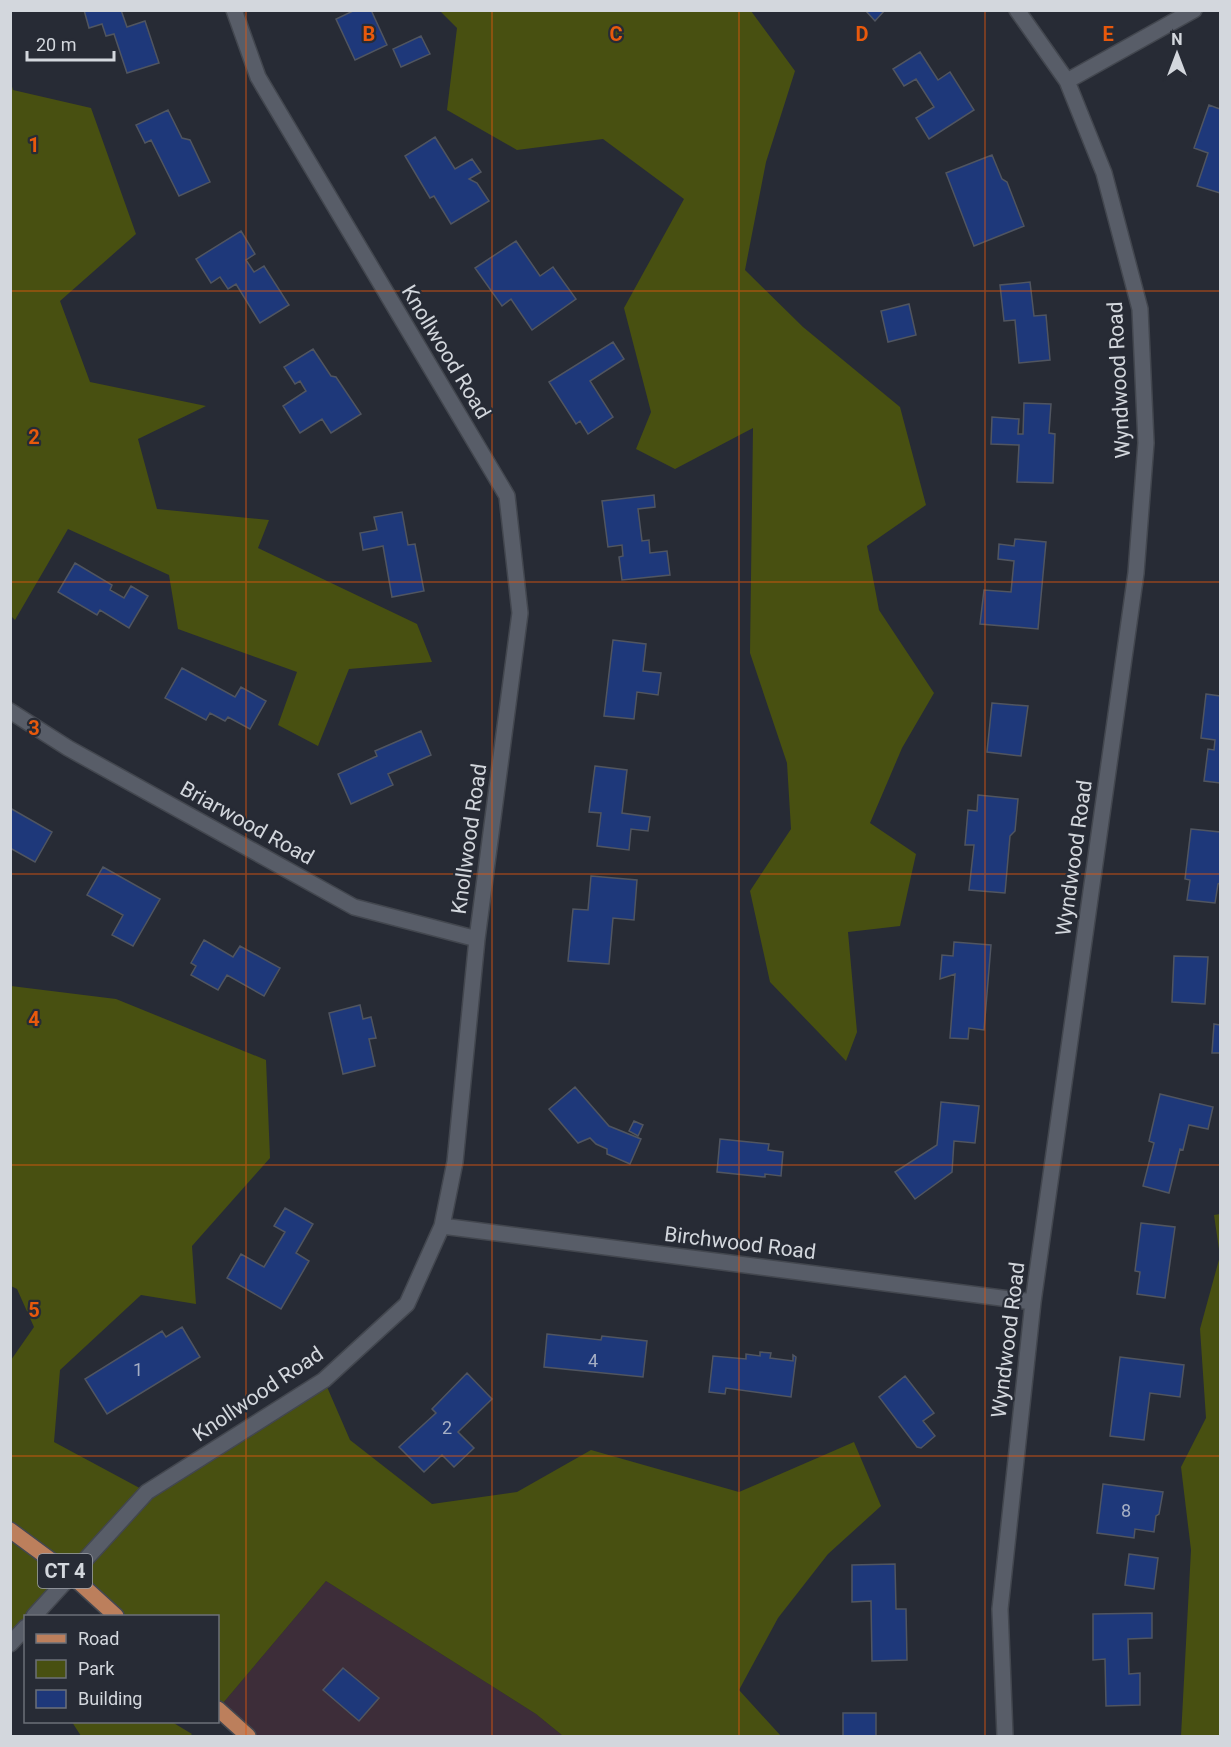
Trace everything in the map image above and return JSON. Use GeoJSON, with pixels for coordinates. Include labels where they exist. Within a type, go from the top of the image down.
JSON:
{"type":"FeatureCollection","features":[{"type":"Feature","properties":{"kind":"main road","name":"CT 4"},"geometry":{"type":"LineString","coordinates":[[10,1530],[71,1575],[114,1615]]}},
{"type":"Feature","properties":{"kind":"main road"},"geometry":{"type":"LineString","coordinates":[[219,1710],[248,1737]]}},
{"type":"Feature","properties":{"kind":"street","name":"Knollwood Road"},"geometry":{"type":"LineString","coordinates":[[36,1615],[147,1492],[324,1380],[407,1304],[442,1226],[455,1162],[477,939],[520,613],[507,496],[258,77],[234,10]]}},
{"type":"Feature","properties":{"kind":"street","name":"Wyndwood Road"},"geometry":{"type":"LineString","coordinates":[[1005,1737],[1000,1609],[1033,1302],[1136,573],[1146,443],[1140,309],[1104,172],[1067,81],[1017,10]]}},
{"type":"Feature","properties":{"kind":"street"},"geometry":{"type":"LineString","coordinates":[[1067,81],[1194,10]]}},
{"type":"Feature","properties":{"kind":"street","name":"Briarwood Road"},"geometry":{"type":"LineString","coordinates":[[10,711],[68,748],[354,908],[477,939]]}},
{"type":"Feature","properties":{"kind":"street","name":"Birchwood Road"},"geometry":{"type":"LineString","coordinates":[[442,1226],[1033,1302]]}},
{"type":"Feature","properties":{"kind":"street"},"geometry":{"type":"LineString","coordinates":[[10,1644],[24,1629]]}},
{"type":"Feature","properties":{"kind":"shaded area"},"geometry":{"type":"Polygon","coordinates":[[[326,1581],[536,1714],[563,1736],[248,1736],[219,1708],[326,1581]]]}},
{"type":"Feature","properties":{"kind":"green space"},"geometry":{"type":"Polygon","coordinates":[[[440,11],[751,11],[795,71],[766,162],[745,270],[803,327],[900,407],[926,505],[867,546],[879,610],[934,693],[902,748],[870,823],[916,854],[900,926],[848,932],[857,1032],[846,1061],[770,982],[750,891],[791,829],[787,763],[750,653],[753,428],[675,469],[636,449],[651,412],[624,308],[684,199],[603,139],[517,150],[447,110],[457,28],[440,11]]]}},
{"type":"Feature","properties":{"kind":"green space"},"geometry":{"type":"Polygon","coordinates":[[[11,83],[13,90],[91,108],[136,234],[60,301],[90,382],[206,406],[138,439],[157,509],[269,520],[258,548],[417,624],[432,662],[349,669],[318,746],[278,725],[297,672],[178,629],[169,575],[68,529],[15,620],[11,616],[11,83]]]}},
{"type":"Feature","properties":{"kind":"green space"},"geometry":{"type":"Polygon","coordinates":[[[11,986],[116,999],[266,1060],[270,1158],[192,1246],[196,1304],[141,1295],[60,1370],[54,1442],[147,1492],[324,1380],[350,1440],[432,1504],[517,1492],[591,1450],[739,1492],[854,1442],[881,1506],[828,1554],[778,1618],[739,1690],[781,1736],[563,1736],[536,1714],[326,1581],[219,1708],[219,1615],[115,1615],[71,1575],[35,1615],[24,1615],[24,1628],[11,1644],[11,1360],[34,1327],[17,1289],[11,1286],[11,986]]]}},
{"type":"Feature","properties":{"kind":"green space"},"geometry":{"type":"Polygon","coordinates":[[[1220,1214],[1220,1256],[1214,1215],[1220,1214]]]}},
{"type":"Feature","properties":{"kind":"green space"},"geometry":{"type":"Polygon","coordinates":[[[1220,1256],[1220,1736],[1181,1736],[1191,1550],[1181,1467],[1206,1418],[1200,1329],[1220,1256]]]}},
{"type":"Feature","properties":{"kind":"green space"},"geometry":{"type":"Polygon","coordinates":[[[73,1723],[174,1723],[192,1734],[190,1736],[81,1736],[73,1723]]]}},
{"type":"Feature","properties":{"kind":"building"},"geometry":{"type":"Polygon","coordinates":[[[84,10],[121,10],[127,27],[145,21],[159,63],[127,73],[114,34],[106,36],[102,24],[89,28],[84,10]]]}},
{"type":"Feature","properties":{"kind":"building"},"geometry":{"type":"Polygon","coordinates":[[[355,10],[371,10],[387,45],[355,60],[336,19],[355,10]]]}},
{"type":"Feature","properties":{"kind":"building"},"geometry":{"type":"Polygon","coordinates":[[[865,10],[885,10],[875,21],[865,10]]]}},
{"type":"Feature","properties":{"kind":"building"},"geometry":{"type":"Polygon","coordinates":[[[421,36],[430,54],[401,67],[393,49],[421,36]]]}},
{"type":"Feature","properties":{"kind":"building"},"geometry":{"type":"Polygon","coordinates":[[[920,52],[938,80],[950,72],[974,110],[929,139],[916,118],[934,107],[916,79],[904,86],[893,69],[920,52]]]}},
{"type":"Feature","properties":{"kind":"building"},"geometry":{"type":"Polygon","coordinates":[[[1209,105],[1220,109],[1220,193],[1197,186],[1208,153],[1194,148],[1209,105]]]}},
{"type":"Feature","properties":{"kind":"building"},"geometry":{"type":"Polygon","coordinates":[[[168,110],[182,138],[190,140],[210,182],[179,196],[151,140],[145,143],[136,125],[168,110]]]}},
{"type":"Feature","properties":{"kind":"building"},"geometry":{"type":"Polygon","coordinates":[[[435,137],[455,169],[472,159],[481,172],[469,179],[477,183],[489,201],[451,224],[434,196],[430,198],[405,156],[435,137]]]}},
{"type":"Feature","properties":{"kind":"building"},"geometry":{"type":"Polygon","coordinates":[[[992,155],[1002,179],[1007,182],[1024,226],[974,246],[946,173],[992,155]]]}},
{"type":"Feature","properties":{"kind":"building"},"geometry":{"type":"Polygon","coordinates":[[[241,231],[255,254],[246,260],[254,272],[264,266],[289,305],[260,323],[236,284],[228,289],[220,277],[211,283],[196,259],[241,231]]]}},
{"type":"Feature","properties":{"kind":"building"},"geometry":{"type":"Polygon","coordinates":[[[516,241],[540,276],[553,267],[576,299],[532,330],[511,299],[502,306],[475,268],[516,241]]]}},
{"type":"Feature","properties":{"kind":"building"},"geometry":{"type":"Polygon","coordinates":[[[1030,282],[1034,316],[1046,315],[1050,360],[1019,363],[1015,320],[1004,321],[1000,285],[1030,282]]]}},
{"type":"Feature","properties":{"kind":"building"},"geometry":{"type":"Polygon","coordinates":[[[909,304],[916,335],[888,342],[881,311],[909,304]]]}},
{"type":"Feature","properties":{"kind":"building"},"geometry":{"type":"Polygon","coordinates":[[[613,342],[624,359],[590,381],[613,417],[588,434],[580,421],[576,424],[549,382],[613,342]]]}},
{"type":"Feature","properties":{"kind":"building"},"geometry":{"type":"Polygon","coordinates":[[[313,349],[331,376],[336,377],[361,414],[331,433],[322,419],[300,433],[283,406],[306,391],[300,381],[295,384],[284,367],[313,349]]]}},
{"type":"Feature","properties":{"kind":"building"},"geometry":{"type":"Polygon","coordinates":[[[1024,403],[1051,404],[1049,433],[1055,434],[1053,483],[1017,482],[1019,445],[991,444],[992,417],[1019,419],[1018,434],[1023,434],[1024,403]]]}},
{"type":"Feature","properties":{"kind":"building"},"geometry":{"type":"Polygon","coordinates":[[[654,495],[655,507],[638,509],[642,541],[649,540],[650,553],[667,551],[670,575],[622,580],[619,557],[623,556],[622,545],[608,547],[602,501],[654,495]]]}},
{"type":"Feature","properties":{"kind":"building"},"geometry":{"type":"Polygon","coordinates":[[[402,512],[408,545],[415,544],[424,591],[392,597],[383,546],[363,550],[360,533],[377,530],[374,517],[402,512]]]}},
{"type":"Feature","properties":{"kind":"building"},"geometry":{"type":"Polygon","coordinates":[[[1015,539],[1046,542],[1038,629],[980,624],[984,590],[1011,592],[1014,561],[998,559],[999,544],[1014,546],[1015,539]]]}},
{"type":"Feature","properties":{"kind":"building"},"geometry":{"type":"Polygon","coordinates":[[[75,563],[112,585],[110,590],[124,598],[131,586],[148,596],[129,628],[100,610],[97,615],[58,592],[75,563]]]}},
{"type":"Feature","properties":{"kind":"building"},"geometry":{"type":"Polygon","coordinates":[[[613,640],[646,644],[643,671],[661,673],[658,695],[637,692],[634,719],[604,716],[613,640]]]}},
{"type":"Feature","properties":{"kind":"building"},"geometry":{"type":"Polygon","coordinates":[[[182,668],[235,697],[241,687],[266,701],[250,729],[228,717],[225,721],[210,713],[206,720],[165,698],[182,668]]]}},
{"type":"Feature","properties":{"kind":"building"},"geometry":{"type":"Polygon","coordinates":[[[1206,694],[1220,696],[1220,783],[1204,781],[1208,749],[1214,750],[1215,740],[1201,738],[1206,694]]]}},
{"type":"Feature","properties":{"kind":"building"},"geometry":{"type":"Polygon","coordinates":[[[992,703],[1028,706],[1021,756],[987,752],[992,703]]]}},
{"type":"Feature","properties":{"kind":"building"},"geometry":{"type":"Polygon","coordinates":[[[421,731],[431,755],[388,774],[393,785],[351,804],[338,774],[377,756],[375,751],[421,731]]]}},
{"type":"Feature","properties":{"kind":"building"},"geometry":{"type":"Polygon","coordinates":[[[595,766],[627,770],[622,813],[650,817],[648,831],[631,829],[629,850],[597,846],[601,813],[589,812],[595,766]]]}},
{"type":"Feature","properties":{"kind":"building"},"geometry":{"type":"Polygon","coordinates":[[[978,795],[1018,799],[1015,831],[1010,836],[1005,893],[969,890],[974,845],[965,845],[968,810],[977,811],[978,795]]]}},
{"type":"Feature","properties":{"kind":"building"},"geometry":{"type":"Polygon","coordinates":[[[10,808],[52,832],[35,862],[10,848],[10,808]]]}},
{"type":"Feature","properties":{"kind":"building"},"geometry":{"type":"Polygon","coordinates":[[[1191,829],[1220,832],[1220,883],[1215,903],[1187,900],[1190,880],[1185,879],[1191,829]]]}},
{"type":"Feature","properties":{"kind":"building"},"geometry":{"type":"Polygon","coordinates":[[[103,867],[160,899],[133,946],[112,935],[123,915],[87,895],[103,867]]]}},
{"type":"Feature","properties":{"kind":"building"},"geometry":{"type":"Polygon","coordinates":[[[591,876],[637,880],[634,920],[613,918],[609,964],[568,961],[573,909],[588,910],[591,876]]]}},
{"type":"Feature","properties":{"kind":"building"},"geometry":{"type":"Polygon","coordinates":[[[204,940],[233,957],[240,946],[280,968],[264,996],[227,975],[218,990],[191,975],[196,966],[191,963],[204,940]]]}},
{"type":"Feature","properties":{"kind":"building"},"geometry":{"type":"Polygon","coordinates":[[[954,942],[991,945],[984,1030],[969,1028],[968,1039],[950,1038],[955,974],[940,979],[942,955],[953,956],[954,942]]]}},
{"type":"Feature","properties":{"kind":"building"},"geometry":{"type":"Polygon","coordinates":[[[1174,956],[1208,957],[1205,1004],[1172,1002],[1174,956]]]}},
{"type":"Feature","properties":{"kind":"building"},"geometry":{"type":"Polygon","coordinates":[[[360,1005],[363,1019],[371,1017],[376,1038],[369,1039],[375,1066],[343,1074],[329,1013],[360,1005]]]}},
{"type":"Feature","properties":{"kind":"building"},"geometry":{"type":"Polygon","coordinates":[[[1214,1024],[1220,1025],[1220,1053],[1212,1053],[1214,1024]]]}},
{"type":"Feature","properties":{"kind":"building"},"geometry":{"type":"Polygon","coordinates":[[[575,1087],[609,1126],[641,1139],[630,1164],[607,1154],[607,1149],[590,1138],[578,1143],[549,1109],[575,1087]]]}},
{"type":"Feature","properties":{"kind":"building"},"geometry":{"type":"Polygon","coordinates":[[[1160,1094],[1213,1107],[1208,1129],[1189,1125],[1183,1150],[1180,1149],[1169,1193],[1143,1186],[1154,1143],[1149,1141],[1160,1094]]]}},
{"type":"Feature","properties":{"kind":"building"},"geometry":{"type":"Polygon","coordinates":[[[941,1102],[979,1106],[975,1143],[954,1141],[952,1172],[915,1199],[895,1172],[937,1145],[941,1102]]]}},
{"type":"Feature","properties":{"kind":"building"},"geometry":{"type":"Polygon","coordinates":[[[634,1121],[643,1125],[638,1136],[629,1131],[634,1121]]]}},
{"type":"Feature","properties":{"kind":"building"},"geometry":{"type":"Polygon","coordinates":[[[720,1139],[769,1144],[768,1150],[783,1152],[781,1176],[765,1174],[765,1177],[717,1172],[720,1139]]]}},
{"type":"Feature","properties":{"kind":"building"},"geometry":{"type":"Polygon","coordinates":[[[285,1208],[313,1224],[296,1253],[309,1261],[281,1309],[227,1278],[241,1254],[264,1267],[285,1232],[274,1226],[285,1208]]]}},
{"type":"Feature","properties":{"kind":"building"},"geometry":{"type":"Polygon","coordinates":[[[1141,1223],[1175,1227],[1165,1298],[1137,1294],[1140,1272],[1135,1271],[1141,1223]]]}},
{"type":"Feature","properties":{"kind":"building"},"geometry":{"type":"Polygon","coordinates":[[[182,1327],[200,1357],[107,1414],[85,1379],[162,1331],[166,1337],[182,1327]]]}},
{"type":"Feature","properties":{"kind":"building"},"geometry":{"type":"Polygon","coordinates":[[[547,1334],[601,1340],[602,1336],[647,1341],[643,1377],[544,1367],[547,1334]]]}},
{"type":"Feature","properties":{"kind":"building"},"geometry":{"type":"Polygon","coordinates":[[[760,1352],[771,1353],[770,1358],[793,1361],[793,1355],[796,1357],[791,1397],[726,1388],[725,1394],[709,1392],[713,1356],[746,1359],[746,1354],[760,1356],[760,1352]]]}},
{"type":"Feature","properties":{"kind":"building"},"geometry":{"type":"Polygon","coordinates":[[[1120,1357],[1184,1365],[1180,1397],[1150,1393],[1144,1440],[1110,1436],[1120,1357]]]}},
{"type":"Feature","properties":{"kind":"building"},"geometry":{"type":"Polygon","coordinates":[[[467,1373],[492,1399],[458,1432],[474,1448],[454,1467],[442,1455],[424,1472],[399,1447],[436,1413],[432,1409],[467,1373]]]}},
{"type":"Feature","properties":{"kind":"building"},"geometry":{"type":"Polygon","coordinates":[[[905,1376],[934,1413],[923,1421],[935,1436],[921,1448],[917,1447],[879,1397],[905,1376]]]}},
{"type":"Feature","properties":{"kind":"building"},"geometry":{"type":"Polygon","coordinates":[[[1103,1484],[1163,1492],[1154,1532],[1135,1529],[1134,1538],[1097,1533],[1103,1484]]]}},
{"type":"Feature","properties":{"kind":"building"},"geometry":{"type":"Polygon","coordinates":[[[1129,1554],[1158,1558],[1154,1589],[1125,1585],[1129,1554]]]}},
{"type":"Feature","properties":{"kind":"building"},"geometry":{"type":"Polygon","coordinates":[[[895,1564],[896,1609],[906,1609],[907,1660],[872,1661],[871,1601],[852,1602],[852,1565],[895,1564]]]}},
{"type":"Feature","properties":{"kind":"building"},"geometry":{"type":"Polygon","coordinates":[[[1152,1613],[1152,1638],[1128,1639],[1129,1674],[1140,1673],[1140,1705],[1106,1706],[1105,1659],[1093,1660],[1093,1614],[1152,1613]]]}},
{"type":"Feature","properties":{"kind":"building"},"geometry":{"type":"Polygon","coordinates":[[[343,1668],[379,1698],[359,1721],[323,1690],[343,1668]]]}},
{"type":"Feature","properties":{"kind":"building"},"geometry":{"type":"Polygon","coordinates":[[[843,1713],[876,1713],[876,1736],[843,1736],[843,1713]]]}}]}
